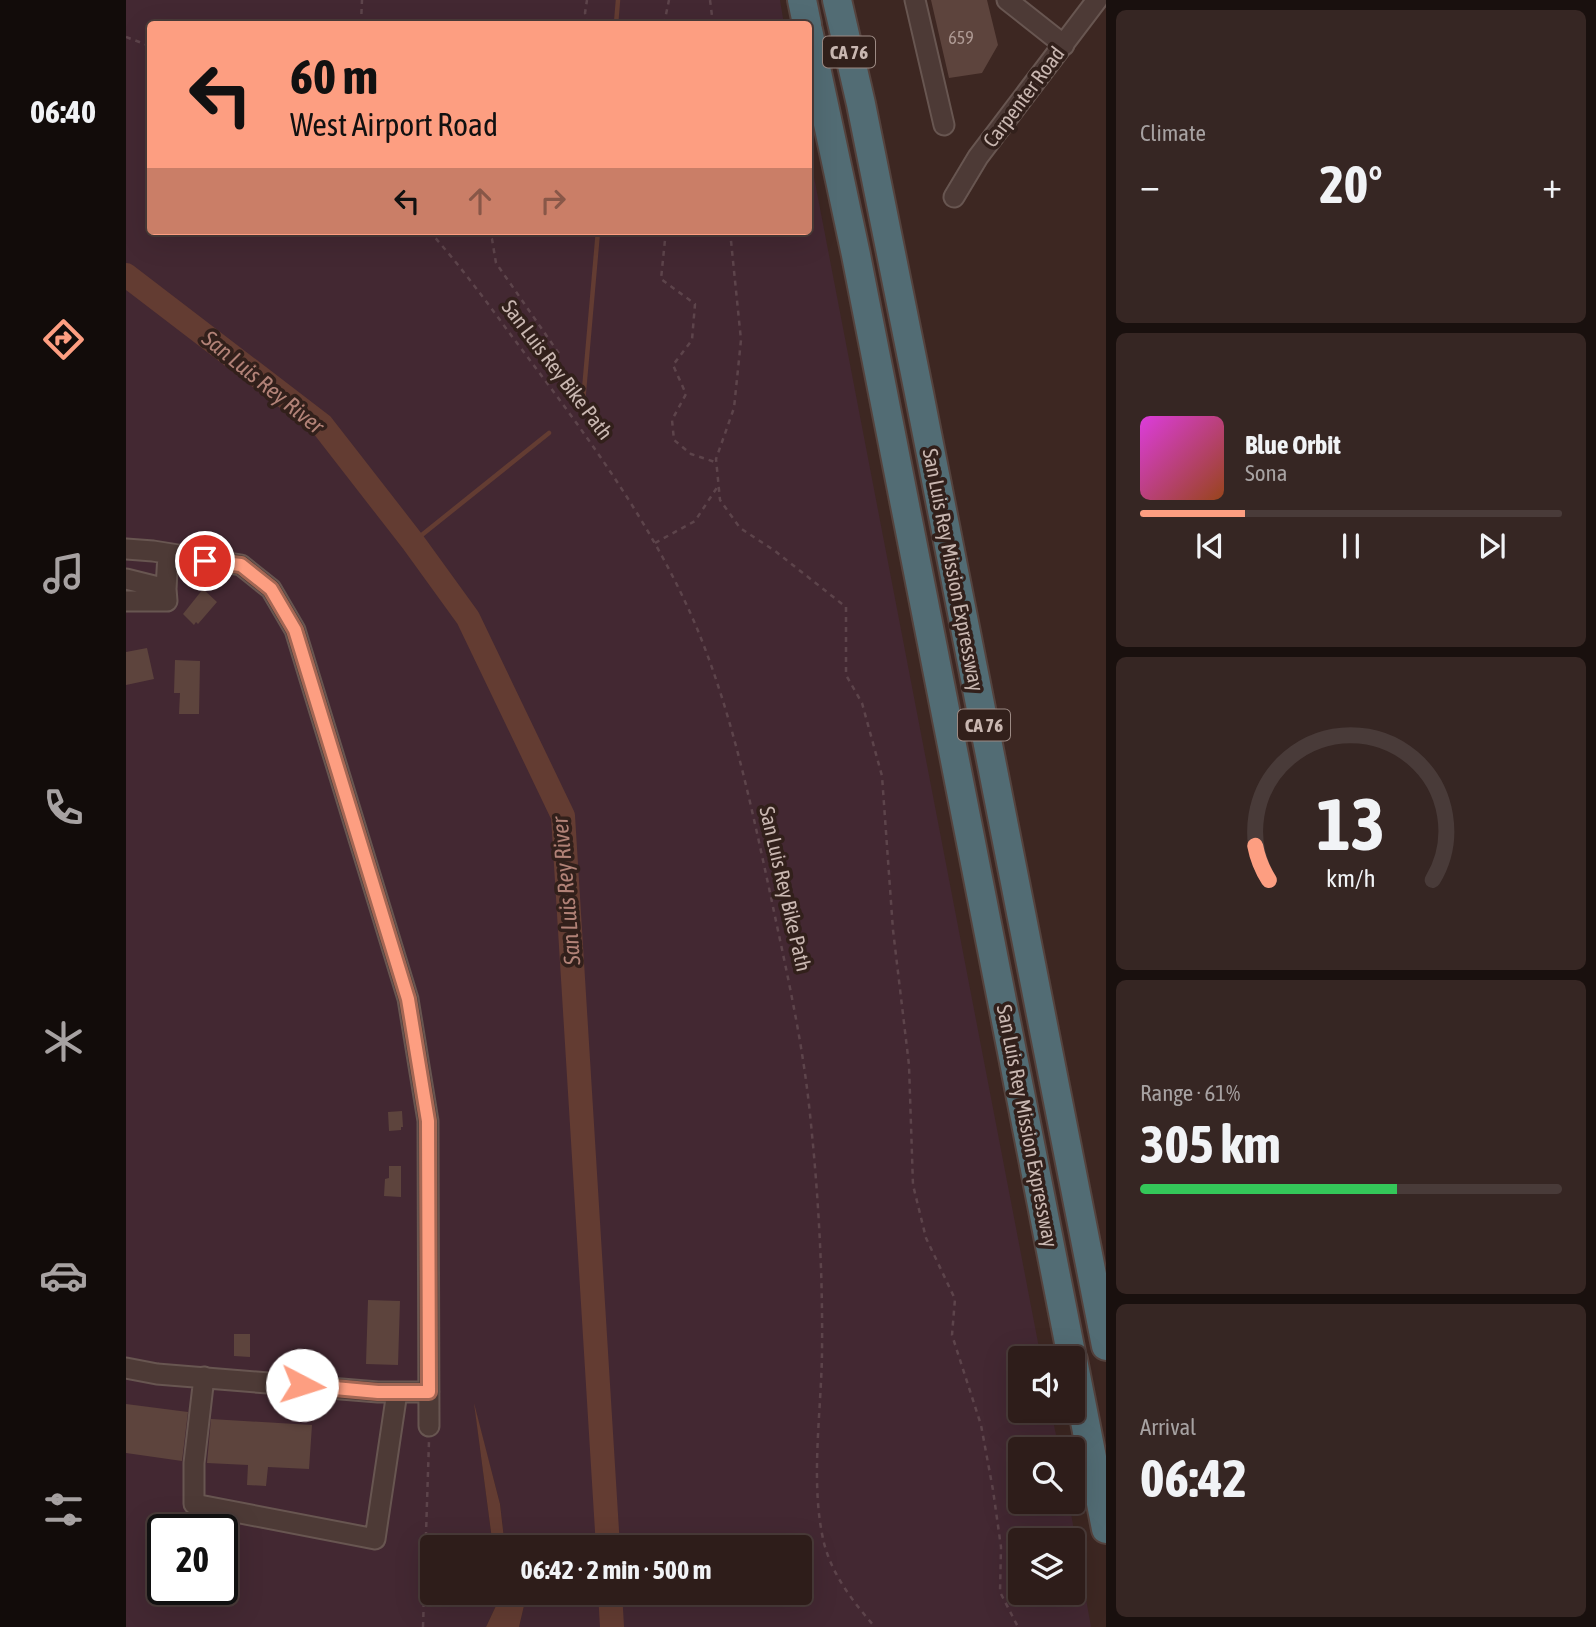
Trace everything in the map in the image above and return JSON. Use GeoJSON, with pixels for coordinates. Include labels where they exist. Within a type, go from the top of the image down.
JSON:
{"type":"FeatureCollection","features":[{"type":"Feature","properties":{"kind":"highway","name":"CA 76"},"geometry":{"type":"LineString","coordinates":[[802,0],[806,21]]}},
{"type":"Feature","properties":{"kind":"highway","name":"San Luis Rey Mission Expressway"},"geometry":{"type":"LineString","coordinates":[[837,0],[861,104],[915,374],[1106,1346]]}},
{"type":"Feature","properties":{"kind":"highway","name":"San Luis Rey Mission Expressway"},"geometry":{"type":"LineString","coordinates":[[812,49],[856,255],[1070,1346]]}},
{"type":"Feature","properties":{"kind":"highway","name":"San Luis Rey Mission Expressway"},"geometry":{"type":"LineString","coordinates":[[1085,1421],[1106,1529]]}},
{"type":"Feature","properties":{"kind":"street"},"geometry":{"type":"LineString","coordinates":[[915,0],[944,125]]}},
{"type":"Feature","properties":{"kind":"street"},"geometry":{"type":"LineString","coordinates":[[1007,0],[1064,45]]}},
{"type":"Feature","properties":{"kind":"street","name":"Carpenter Road"},"geometry":{"type":"LineString","coordinates":[[954,197],[978,157],[1097,0]]}},
{"type":"Feature","properties":{"kind":"street"},"geometry":{"type":"LineString","coordinates":[[126,550],[241,565],[271,589],[295,630],[408,999],[428,1121],[429,1426]]}},
{"type":"Feature","properties":{"kind":"street"},"geometry":{"type":"LineString","coordinates":[[126,601],[167,601],[169,554]]}},
{"type":"Feature","properties":{"kind":"street"},"geometry":{"type":"LineString","coordinates":[[126,579],[166,589]]}},
{"type":"Feature","properties":{"kind":"street"},"geometry":{"type":"LineString","coordinates":[[126,1368],[157,1374],[397,1392],[429,1392]]}},
{"type":"Feature","properties":{"kind":"street"},"geometry":{"type":"LineString","coordinates":[[204,1377],[194,1463],[194,1504],[375,1538],[397,1392]]}},
{"type":"Feature","properties":{"kind":"path"},"geometry":{"type":"LineString","coordinates":[[361,21],[362,0]]}},
{"type":"Feature","properties":{"kind":"path"},"geometry":{"type":"LineString","coordinates":[[586,21],[587,0]]}},
{"type":"Feature","properties":{"kind":"path"},"geometry":{"type":"LineString","coordinates":[[665,21],[669,0]]}},
{"type":"Feature","properties":{"kind":"path"},"geometry":{"type":"LineString","coordinates":[[710,0],[713,21]]}},
{"type":"Feature","properties":{"kind":"path"},"geometry":{"type":"LineString","coordinates":[[126,37],[147,45]]}},
{"type":"Feature","properties":{"kind":"path","name":"San Luis Rey Bike Path"},"geometry":{"type":"LineString","coordinates":[[432,235],[599,453],[655,543],[694,623],[719,686],[758,839],[792,996],[808,1102],[818,1196],[823,1282],[818,1506],[824,1544],[834,1571],[875,1627]]}},
{"type":"Feature","properties":{"kind":"path"},"geometry":{"type":"LineString","coordinates":[[488,235],[492,239],[496,262],[560,355]]}},
{"type":"Feature","properties":{"kind":"path"},"geometry":{"type":"LineString","coordinates":[[664,235],[662,279],[695,304],[692,340],[673,365],[686,394],[672,420],[674,440],[691,454],[716,463]]}},
{"type":"Feature","properties":{"kind":"path"},"geometry":{"type":"LineString","coordinates":[[730,235],[741,340],[734,408],[716,463],[720,500],[740,528],[775,551],[846,607],[846,675],[862,703],[882,776],[893,930],[909,1065],[913,1185],[926,1238],[955,1299],[952,1335],[981,1425],[1002,1547],[1000,1592],[1018,1627]]}},
{"type":"Feature","properties":{"kind":"path"},"geometry":{"type":"LineString","coordinates":[[655,543],[695,521],[718,485]]}},
{"type":"Feature","properties":{"kind":"path"},"geometry":{"type":"LineString","coordinates":[[423,1627],[429,1426]]}},
{"type":"Feature","properties":{"kind":"shaded area"},"geometry":{"type":"Polygon","coordinates":[[[126,0],[780,0],[784,21],[147,21],[147,235],[812,235],[812,167],[1039,1346],[1008,1346],[1008,1423],[1054,1423],[1056,1437],[1008,1437],[1008,1514],[1071,1514],[1074,1528],[1008,1528],[1008,1605],[1085,1605],[1085,1593],[1091,1627],[519,1627],[524,1605],[812,1605],[812,1535],[504,1535],[500,1504],[475,1409],[491,1535],[420,1535],[420,1605],[496,1605],[486,1627],[126,1627],[126,0]]]}},
{"type":"Feature","properties":{"kind":"shaded area"},"geometry":{"type":"Polygon","coordinates":[[[474,1403],[500,1504],[504,1535],[491,1535],[474,1403]]]}},
{"type":"Feature","properties":{"kind":"shaded area"},"geometry":{"type":"Polygon","coordinates":[[[496,1605],[524,1605],[519,1627],[486,1627],[496,1605]]]}},
{"type":"Feature","properties":{"kind":"building"},"geometry":{"type":"Polygon","coordinates":[[[931,0],[987,0],[998,45],[982,73],[949,78],[931,0]]]}},
{"type":"Feature","properties":{"kind":"building"},"geometry":{"type":"Polygon","coordinates":[[[203,589],[217,602],[198,624],[196,622],[194,625],[183,614],[203,589]]]}},
{"type":"Feature","properties":{"kind":"building"},"geometry":{"type":"Polygon","coordinates":[[[147,648],[154,679],[126,685],[126,652],[147,648]]]}},
{"type":"Feature","properties":{"kind":"building"},"geometry":{"type":"Polygon","coordinates":[[[175,660],[200,661],[199,714],[179,714],[180,693],[174,693],[175,660]]]}},
{"type":"Feature","properties":{"kind":"building"},"geometry":{"type":"Polygon","coordinates":[[[402,1111],[403,1127],[401,1130],[389,1131],[388,1112],[402,1111]]]}},
{"type":"Feature","properties":{"kind":"building"},"geometry":{"type":"Polygon","coordinates":[[[389,1166],[401,1166],[401,1197],[384,1196],[389,1166]]]}},
{"type":"Feature","properties":{"kind":"building"},"geometry":{"type":"Polygon","coordinates":[[[368,1300],[400,1301],[398,1365],[366,1364],[368,1300]]]}},
{"type":"Feature","properties":{"kind":"building"},"geometry":{"type":"Polygon","coordinates":[[[234,1334],[250,1334],[250,1357],[234,1356],[234,1334]]]}},
{"type":"Feature","properties":{"kind":"building"},"geometry":{"type":"Polygon","coordinates":[[[126,1404],[188,1412],[182,1461],[126,1453],[126,1404]]]}},
{"type":"Feature","properties":{"kind":"building"},"geometry":{"type":"Polygon","coordinates":[[[211,1419],[312,1425],[309,1469],[268,1467],[266,1486],[247,1485],[248,1465],[207,1463],[211,1419]]]}},
{"type":"Feature","properties":{"kind":"waterway"},"geometry":{"type":"LineString","coordinates":[[616,21],[618,0]]}},
{"type":"Feature","properties":{"kind":"waterway"},"geometry":{"type":"LineString","coordinates":[[583,402],[598,235]]}},
{"type":"Feature","properties":{"kind":"waterway","name":"San Luis Rey River"},"geometry":{"type":"LineString","coordinates":[[126,275],[322,425],[468,618],[563,816],[607,1535]]}},
{"type":"Feature","properties":{"kind":"waterway"},"geometry":{"type":"LineString","coordinates":[[413,542],[549,433]]}},
{"type":"Feature","properties":{"kind":"waterway","name":"San Luis Rey River"},"geometry":{"type":"LineString","coordinates":[[611,1605],[612,1627]]}},
{"type":"Feature","properties":{"kind":"route"},"geometry":{"type":"LineString","coordinates":[[205,561],[241,565],[271,589],[295,630],[408,999],[428,1121],[429,1392],[378,1392],[302,1385]]}}]}
